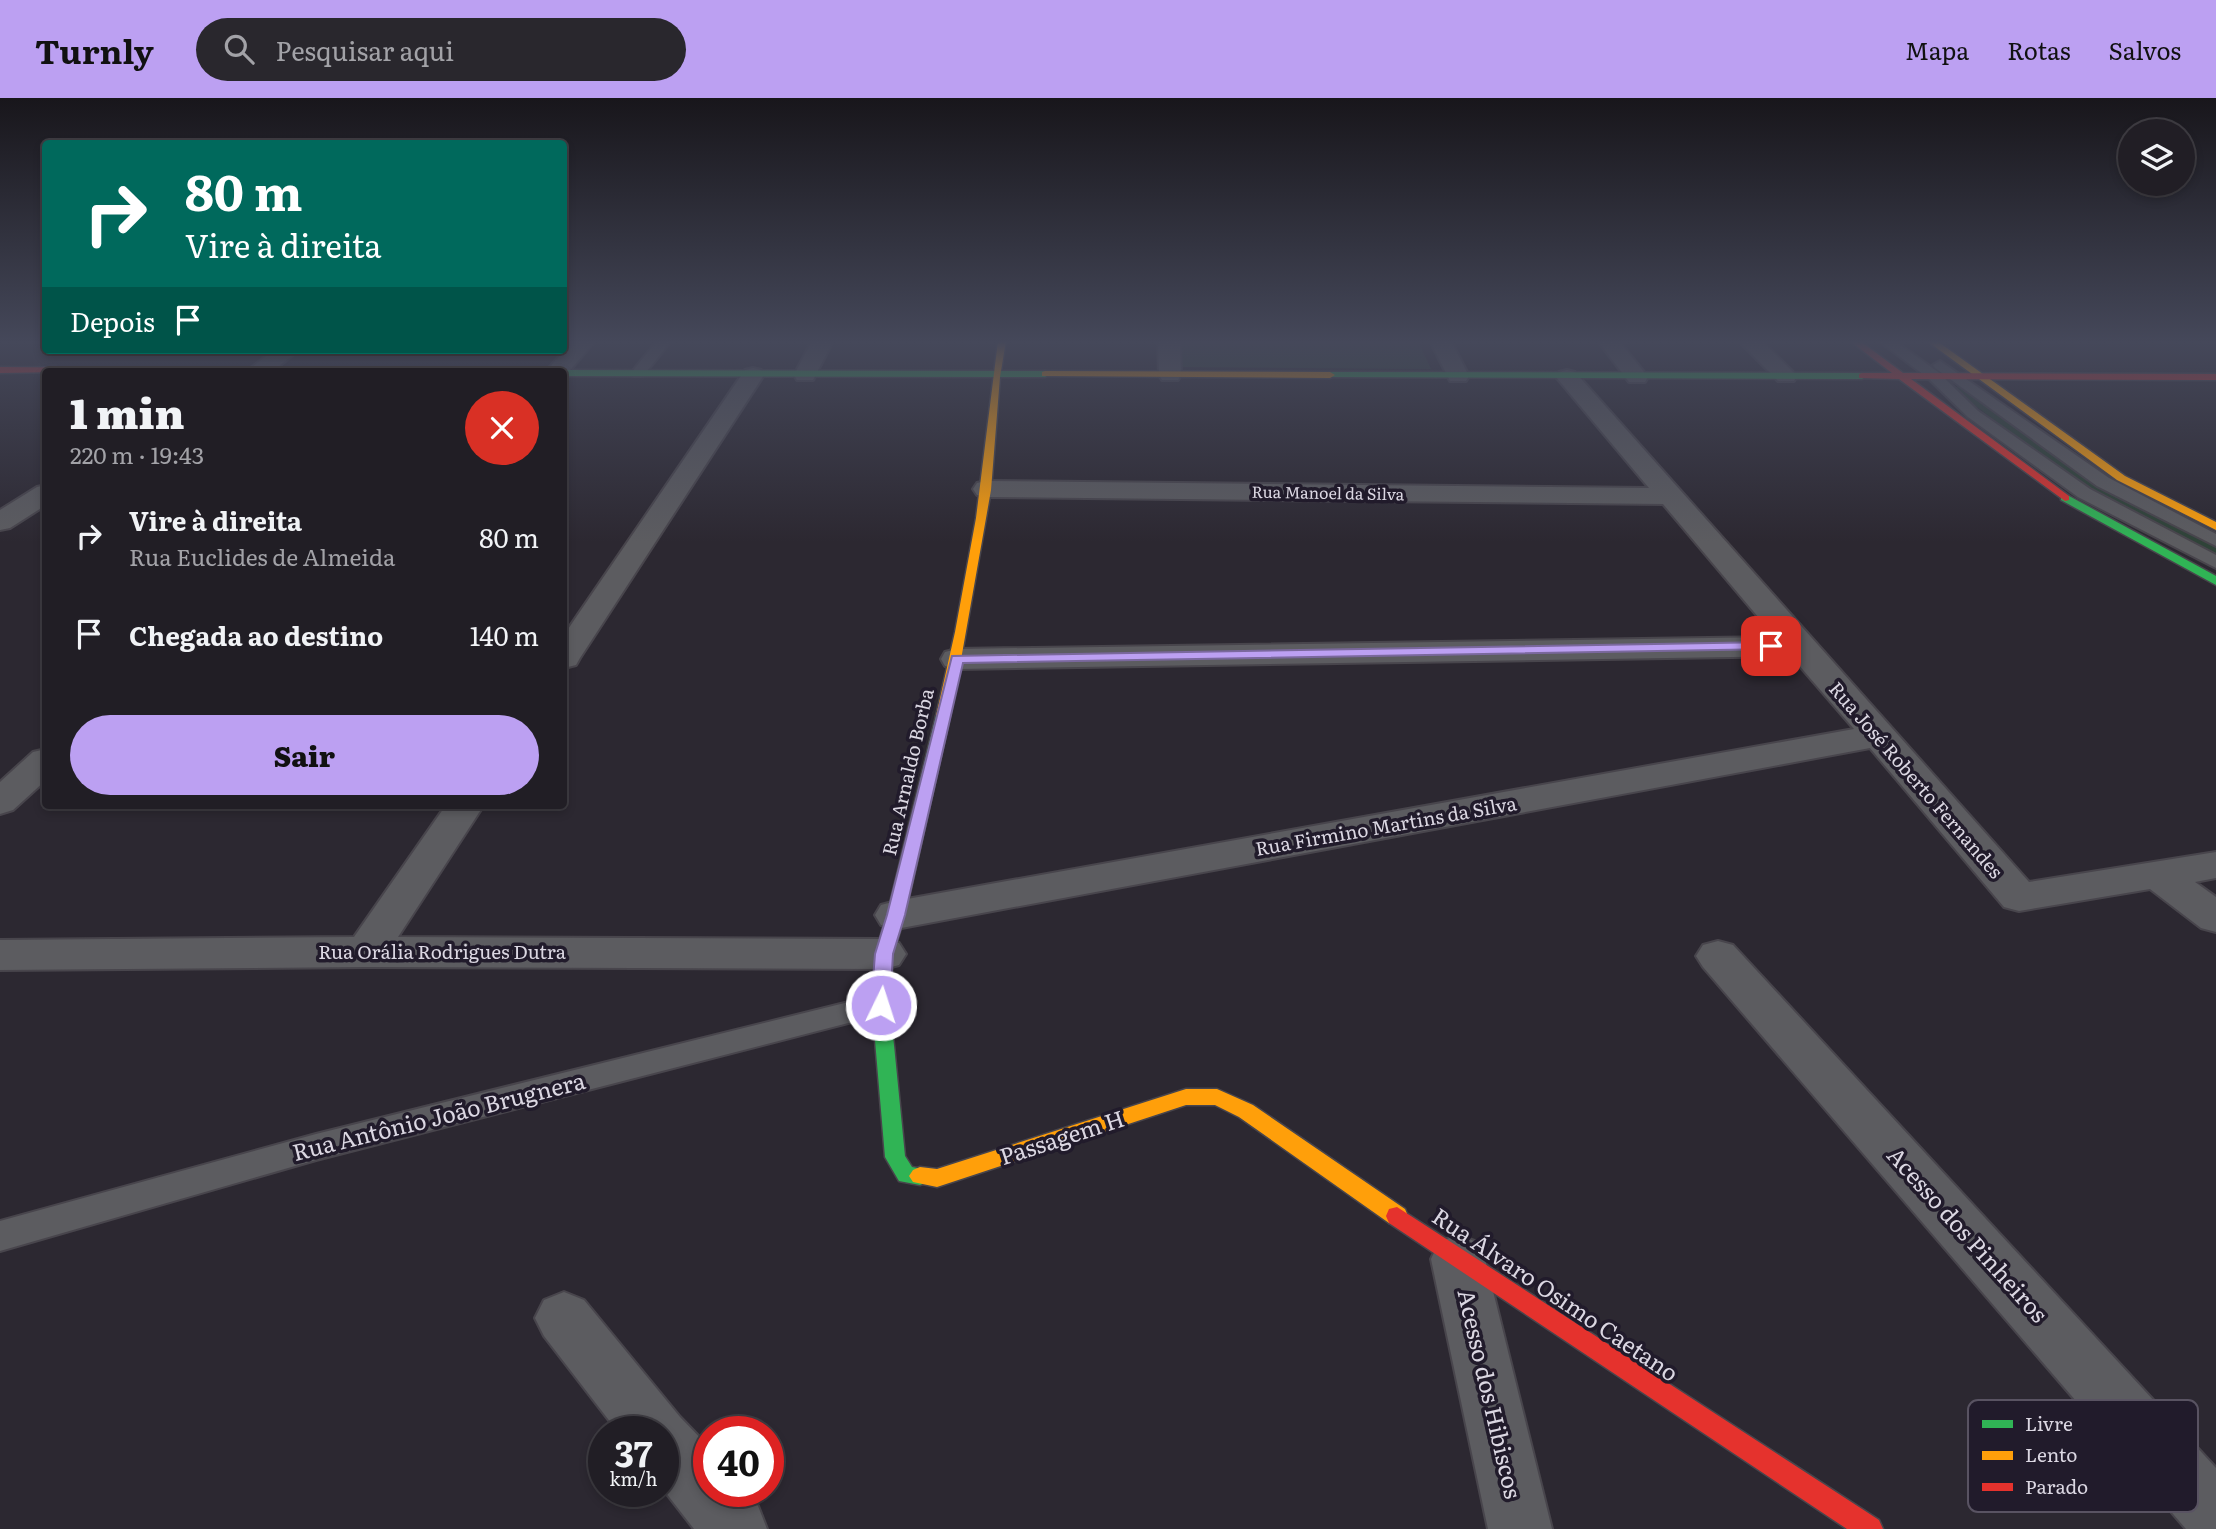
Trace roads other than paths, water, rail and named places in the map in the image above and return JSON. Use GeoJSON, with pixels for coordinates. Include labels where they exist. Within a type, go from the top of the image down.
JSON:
{"type":"FeatureCollection","features":[{"type":"Feature","properties":{"kind":"street"},"geometry":{"type":"LineString","coordinates":[[567,654],[731,408]]}},
{"type":"Feature","properties":{"kind":"street","name":"Rua Arnaldo Borba"},"geometry":{"type":"LineString","coordinates":[[906,1175],[895,1157],[881,1005],[890,934],[957,659],[986,489],[994,408]]}},
{"type":"Feature","properties":{"kind":"street","name":"Rua José Roberto Fernandes"},"geometry":{"type":"LineString","coordinates":[[1593,408],[2019,897],[2159,875]]}},
{"type":"Feature","properties":{"kind":"street"},"geometry":{"type":"LineString","coordinates":[[1943,408],[2072,503],[2216,581]]}},
{"type":"Feature","properties":{"kind":"street"},"geometry":{"type":"LineString","coordinates":[[2025,408],[2121,478],[2216,527]]}},
{"type":"Feature","properties":{"kind":"street","name":"Rua Manoel da Silva"},"geometry":{"type":"LineString","coordinates":[[986,489],[1669,496]]}},
{"type":"Feature","properties":{"kind":"street"},"geometry":{"type":"LineString","coordinates":[[0,522],[42,496]]}},
{"type":"Feature","properties":{"kind":"street"},"geometry":{"type":"LineString","coordinates":[[957,659],[1798,646]]}},
{"type":"Feature","properties":{"kind":"street","name":"Rua Firmino Martins da Silva"},"geometry":{"type":"LineString","coordinates":[[890,934],[1877,736]]}},
{"type":"Feature","properties":{"kind":"street"},"geometry":{"type":"LineString","coordinates":[[0,802],[42,764]]}},
{"type":"Feature","properties":{"kind":"street"},"geometry":{"type":"LineString","coordinates":[[366,952],[462,809]]}},
{"type":"Feature","properties":{"kind":"street"},"geometry":{"type":"LineString","coordinates":[[2159,875],[2216,865]]}},
{"type":"Feature","properties":{"kind":"street"},"geometry":{"type":"LineString","coordinates":[[2159,875],[2216,918]]}},
{"type":"Feature","properties":{"kind":"street","name":"Rua Orália Rodrigues Dutra"},"geometry":{"type":"LineString","coordinates":[[0,955],[366,952],[890,934]]}},
{"type":"Feature","properties":{"kind":"street","name":"Acesso dos Pinheiros"},"geometry":{"type":"LineString","coordinates":[[1718,956],[2114,1400]]}},
{"type":"Feature","properties":{"kind":"street","name":"Passagem H"},"geometry":{"type":"LineString","coordinates":[[906,1175],[937,1178],[1186,1097],[1217,1097]]}},
{"type":"Feature","properties":{"kind":"street","name":"Rua Álvaro Osimo Caetano"},"geometry":{"type":"LineString","coordinates":[[1217,1097],[1246,1111],[1458,1259],[1870,1529]]}},
{"type":"Feature","properties":{"kind":"street","name":"Acesso dos Hibiscos"},"geometry":{"type":"LineString","coordinates":[[1458,1259],[1520,1529]]}},
{"type":"Feature","properties":{"kind":"street"},"geometry":{"type":"LineString","coordinates":[[564,1318],[643,1416]]}},
{"type":"Feature","properties":{"kind":"street"},"geometry":{"type":"LineString","coordinates":[[679,1460],[735,1529]]}},
{"type":"Feature","properties":{"kind":"street","name":"Acesso dos Pinheiros"},"geometry":{"type":"LineString","coordinates":[[2198,1495],[2216,1515]]}},
{"type":"Feature","properties":{"kind":"lane"},"geometry":{"type":"LineString","coordinates":[[1967,408],[2084,493],[2216,562]]}},
{"type":"Feature","properties":{"kind":"lane"},"geometry":{"type":"LineString","coordinates":[[1999,408],[2102,482],[2216,541]]}},
{"type":"Feature","properties":{"kind":"lane","name":"Rua Antônio João Brugnera"},"geometry":{"type":"LineString","coordinates":[[0,1236],[316,1147],[881,1005]]}}]}
